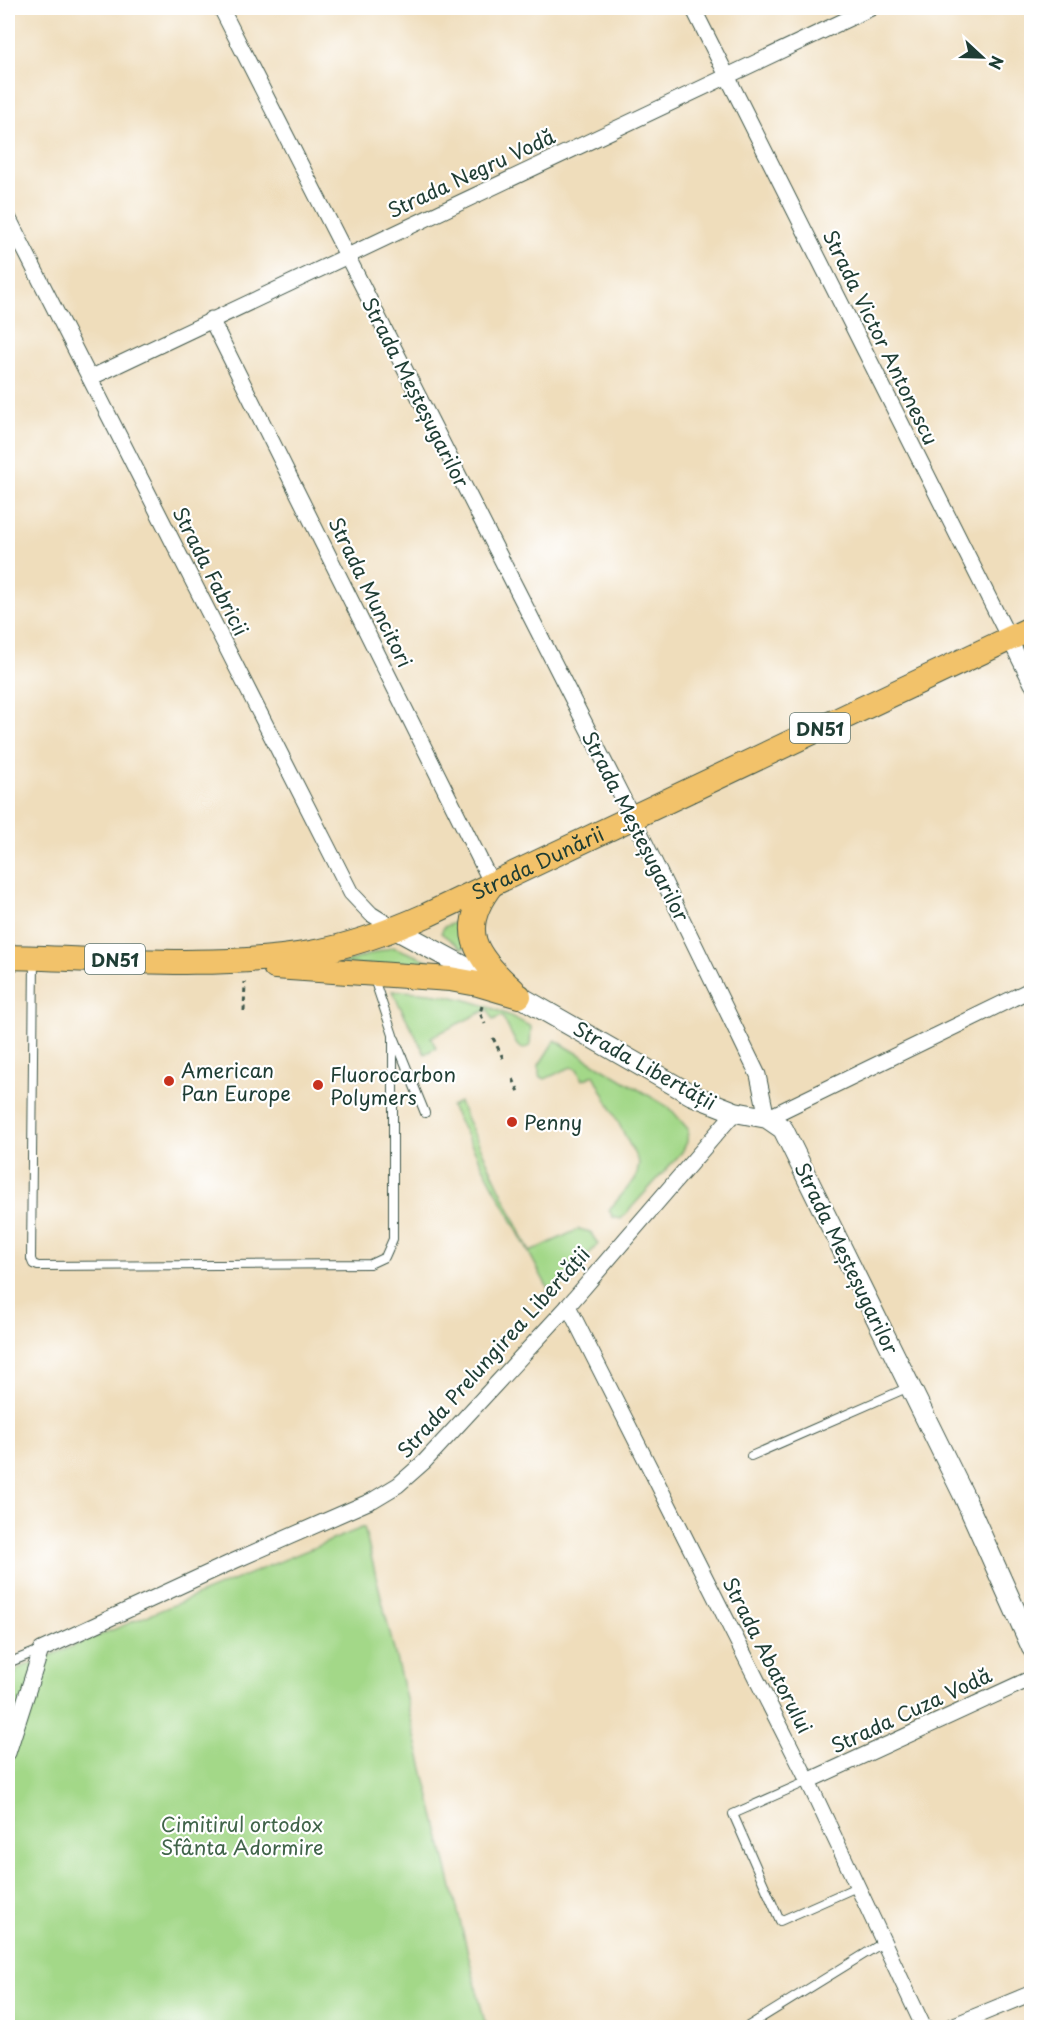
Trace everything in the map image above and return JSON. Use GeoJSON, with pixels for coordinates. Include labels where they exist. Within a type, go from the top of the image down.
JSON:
{"type":"FeatureCollection","features":[{"type":"Feature","properties":{"kind":"main road","name":"Strada Dunării"},"geometry":{"type":"LineString","coordinates":[[8,957],[222,961],[311,952],[395,929],[1032,628]]}},
{"type":"Feature","properties":{"kind":"main road"},"geometry":{"type":"LineString","coordinates":[[492,884],[476,912],[473,923],[474,943],[485,964],[519,996]]}},
{"type":"Feature","properties":{"kind":"main road"},"geometry":{"type":"LineString","coordinates":[[222,961],[464,981],[519,996]]}},
{"type":"Feature","properties":{"kind":"street","name":"Strada Meșteșugarilor"},"geometry":{"type":"LineString","coordinates":[[221,8],[633,818],[758,1074],[767,1118],[777,1123],[787,1134],[909,1388],[963,1494],[1032,1648]]}},
{"type":"Feature","properties":{"kind":"street","name":"Strada Victor Antonescu"},"geometry":{"type":"LineString","coordinates":[[693,8],[1032,684]]}},
{"type":"Feature","properties":{"kind":"street","name":"Strada Negru Vodă"},"geometry":{"type":"LineString","coordinates":[[90,378],[871,8]]}},
{"type":"Feature","properties":{"kind":"street","name":"Strada Fabricii"},"geometry":{"type":"LineString","coordinates":[[8,217],[351,893],[366,910],[395,929]]}},
{"type":"Feature","properties":{"kind":"street","name":"Strada Muncitori"},"geometry":{"type":"LineString","coordinates":[[211,319],[492,884]]}},
{"type":"Feature","properties":{"kind":"street","name":"Strada Libertății"},"geometry":{"type":"LineString","coordinates":[[395,929],[519,996],[685,1091],[735,1112],[767,1118]]}},
{"type":"Feature","properties":{"kind":"street"},"geometry":{"type":"LineString","coordinates":[[767,1118],[1032,989]]}},
{"type":"Feature","properties":{"kind":"street","name":"Strada Prelungirea Libertății"},"geometry":{"type":"LineString","coordinates":[[41,1650],[373,1500],[398,1485],[465,1420],[568,1306],[735,1112]]}},
{"type":"Feature","properties":{"kind":"street","name":"Strada Abatorului"},"geometry":{"type":"LineString","coordinates":[[568,1306],[808,1781],[924,2028]]}},
{"type":"Feature","properties":{"kind":"street"},"geometry":{"type":"LineString","coordinates":[[8,1753],[41,1650]]}},
{"type":"Feature","properties":{"kind":"street","name":"Strada Cuza Vodă"},"geometry":{"type":"LineString","coordinates":[[808,1781],[1032,1678]]}},
{"type":"Feature","properties":{"kind":"street"},"geometry":{"type":"LineString","coordinates":[[947,2028],[1032,1993]]}},
{"type":"Feature","properties":{"kind":"lane"},"geometry":{"type":"LineString","coordinates":[[34,958],[31,1259],[33,1264],[38,1266],[370,1264],[385,1257],[393,1239],[393,1035]]}},
{"type":"Feature","properties":{"kind":"lane"},"geometry":{"type":"LineString","coordinates":[[372,975],[424,1113]]}},
{"type":"Feature","properties":{"kind":"lane"},"geometry":{"type":"LineString","coordinates":[[751,1456],[909,1388]]}},
{"type":"Feature","properties":{"kind":"lane"},"geometry":{"type":"LineString","coordinates":[[8,1663],[41,1650]]}},
{"type":"Feature","properties":{"kind":"lane"},"geometry":{"type":"LineString","coordinates":[[808,1781],[733,1814],[780,1921],[859,1886]]}},
{"type":"Feature","properties":{"kind":"lane"},"geometry":{"type":"LineString","coordinates":[[745,2028],[884,1942]]}},
{"type":"Feature","properties":{"kind":"path"},"geometry":{"type":"LineString","coordinates":[[244,1011],[245,982]]}},
{"type":"Feature","properties":{"kind":"path"},"geometry":{"type":"LineString","coordinates":[[483,998],[480,1013],[485,1024]]}},
{"type":"Feature","properties":{"kind":"path"},"geometry":{"type":"LineString","coordinates":[[493,1038],[504,1060]]}},
{"type":"Feature","properties":{"kind":"path"},"geometry":{"type":"LineString","coordinates":[[513,1079],[520,1094]]}},
{"type":"Feature","properties":{"kind":"green space"},"geometry":{"type":"Polygon","coordinates":[[[463,919],[465,947],[462,949],[441,933],[444,927],[463,919]]]}},
{"type":"Feature","properties":{"kind":"green space"},"geometry":{"type":"Polygon","coordinates":[[[393,947],[448,968],[340,964],[393,947]]]}},
{"type":"Feature","properties":{"kind":"green space"},"geometry":{"type":"Polygon","coordinates":[[[392,991],[429,993],[464,999],[498,1010],[531,1027],[530,1046],[523,1049],[517,1045],[502,1016],[493,1020],[488,1009],[431,1037],[436,1048],[425,1054],[392,991]]]}},
{"type":"Feature","properties":{"kind":"green space"},"geometry":{"type":"Polygon","coordinates":[[[555,1040],[670,1108],[688,1129],[687,1142],[682,1152],[621,1219],[613,1217],[609,1210],[636,1178],[639,1163],[594,1075],[582,1080],[577,1069],[571,1067],[545,1079],[539,1076],[539,1065],[555,1040]]]}},
{"type":"Feature","properties":{"kind":"green space"},"geometry":{"type":"Polygon","coordinates":[[[459,1102],[530,1252],[579,1229],[590,1232],[598,1244],[552,1296],[451,1106],[459,1102]]]}},
{"type":"Feature","properties":{"kind":"green space","name":"Cimitirul ortodox Sfânta Adormire"},"geometry":{"type":"Polygon","coordinates":[[[364,1527],[486,2027],[8,2027],[8,1695],[17,1669],[364,1527]]]}},
{"type":"Feature","properties":{"kind":"place","name":"American Pan Europe"},"geometry":{"type":"Point","coordinates":[169,1081]}},
{"type":"Feature","properties":{"kind":"place","name":"Fluorocarbon Polymers"},"geometry":{"type":"Point","coordinates":[318,1085]}},
{"type":"Feature","properties":{"kind":"place","name":"Penny"},"geometry":{"type":"Point","coordinates":[512,1122]}}]}
